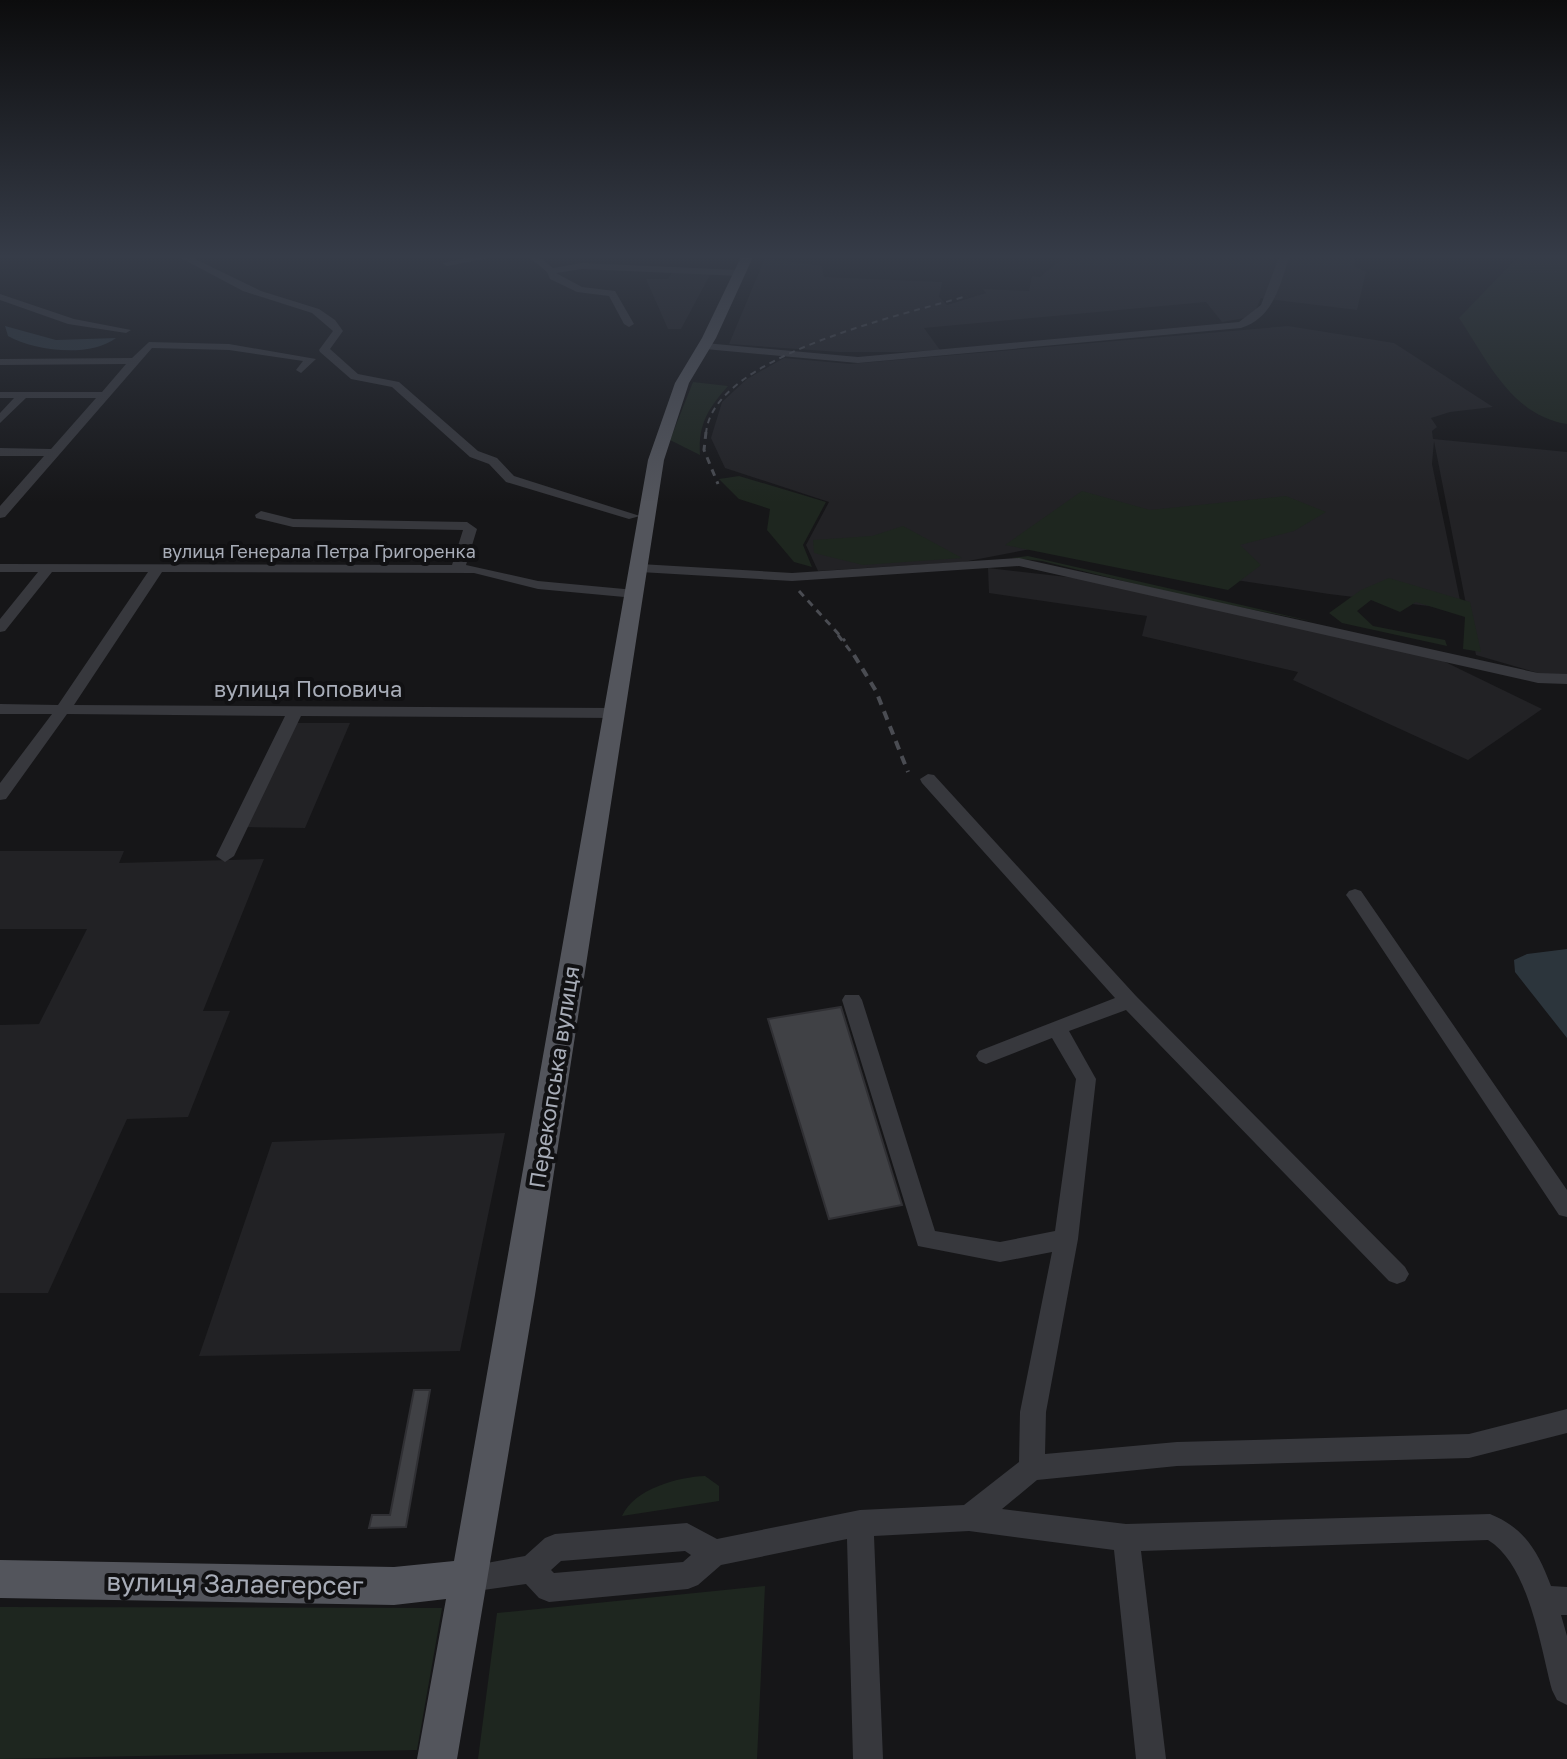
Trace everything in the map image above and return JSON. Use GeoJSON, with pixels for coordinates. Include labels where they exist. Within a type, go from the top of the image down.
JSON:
{"type":"FeatureCollection","features":[{"type":"Feature","properties":{"kind":"main road","name":"Перекопська вулиця"},"geometry":{"type":"LineString","coordinates":[[437,1759],[661,438],[676,398],[708,339]]}},
{"type":"Feature","properties":{"kind":"main road","name":"вулиця Залаегерсег"},"geometry":{"type":"LineString","coordinates":[[0,1579],[394,1586],[469,1578]]}},
{"type":"Feature","properties":{"kind":"street"},"geometry":{"type":"LineString","coordinates":[[332,339],[324,350],[355,377],[395,384],[474,454],[493,461],[510,479],[634,516]]}},
{"type":"Feature","properties":{"kind":"street"},"geometry":{"type":"LineString","coordinates":[[705,346],[858,360],[1087,339]]}},
{"type":"Feature","properties":{"kind":"street"},"geometry":{"type":"LineString","coordinates":[[0,514],[151,344],[189,344],[311,359],[301,370]]}},
{"type":"Feature","properties":{"kind":"street"},"geometry":{"type":"LineString","coordinates":[[0,362],[133,361]]}},
{"type":"Feature","properties":{"kind":"street"},"geometry":{"type":"LineString","coordinates":[[0,395],[104,395]]}},
{"type":"Feature","properties":{"kind":"street"},"geometry":{"type":"LineString","coordinates":[[0,420],[23,395]]}},
{"type":"Feature","properties":{"kind":"street"},"geometry":{"type":"LineString","coordinates":[[0,452],[54,453]]}},
{"type":"Feature","properties":{"kind":"street"},"geometry":{"type":"LineString","coordinates":[[0,491],[21,491]]}},
{"type":"Feature","properties":{"kind":"street"},"geometry":{"type":"LineString","coordinates":[[261,515],[293,523],[467,526],[470,529],[458,569]]}},
{"type":"Feature","properties":{"kind":"street"},"geometry":{"type":"LineString","coordinates":[[640,568],[792,577],[1019,562],[1538,678],[1567,679]]}},
{"type":"Feature","properties":{"kind":"street","name":"вулиця Генерала Петра Григоренка"},"geometry":{"type":"LineString","coordinates":[[0,568],[458,569],[479,570],[538,585],[635,594]]}},
{"type":"Feature","properties":{"kind":"street"},"geometry":{"type":"LineString","coordinates":[[0,628],[48,568]]}},
{"type":"Feature","properties":{"kind":"street"},"geometry":{"type":"LineString","coordinates":[[0,795],[157,569]]}},
{"type":"Feature","properties":{"kind":"street","name":"вулиця Поповича"},"geometry":{"type":"LineString","coordinates":[[0,709],[615,713]]}},
{"type":"Feature","properties":{"kind":"street"},"geometry":{"type":"LineString","coordinates":[[225,856],[295,711]]}},
{"type":"Feature","properties":{"kind":"street"},"geometry":{"type":"LineString","coordinates":[[928,779],[1129,1001],[1397,1274]]}},
{"type":"Feature","properties":{"kind":"street"},"geometry":{"type":"LineString","coordinates":[[1355,895],[1567,1208]]}},
{"type":"Feature","properties":{"kind":"street"},"geometry":{"type":"LineString","coordinates":[[852,1000],[926,1239],[1000,1252],[1066,1239]]}},
{"type":"Feature","properties":{"kind":"street"},"geometry":{"type":"LineString","coordinates":[[986,1056],[1129,1001]]}},
{"type":"Feature","properties":{"kind":"street"},"geometry":{"type":"LineString","coordinates":[[1032,1468],[1033,1412],[1066,1239],[1086,1079],[1057,1028]]}},
{"type":"Feature","properties":{"kind":"street"},"geometry":{"type":"LineString","coordinates":[[969,1518],[1032,1468],[1177,1454],[1469,1446],[1567,1421]]}},
{"type":"Feature","properties":{"kind":"street"},"geometry":{"type":"LineString","coordinates":[[531,1569],[549,1588],[688,1575],[715,1553],[860,1523],[969,1518],[1126,1538],[1490,1527],[1508,1536],[1554,1600],[1567,1690]]}},
{"type":"Feature","properties":{"kind":"street"},"geometry":{"type":"LineString","coordinates":[[860,1523],[868,1759]]}},
{"type":"Feature","properties":{"kind":"street"},"geometry":{"type":"LineString","coordinates":[[469,1578],[531,1569],[555,1548],[687,1537],[715,1553]]}},
{"type":"Feature","properties":{"kind":"street"},"geometry":{"type":"LineString","coordinates":[[1126,1538],[1151,1759]]}},
{"type":"Feature","properties":{"kind":"shaded area"},"geometry":{"type":"Polygon","coordinates":[[[15,339],[114,339],[77,350],[47,348],[15,339]]]}},
{"type":"Feature","properties":{"kind":"shaded area"},"geometry":{"type":"Polygon","coordinates":[[[731,339],[932,339],[940,350],[839,352],[729,344],[731,339]]]}},
{"type":"Feature","properties":{"kind":"shaded area"},"geometry":{"type":"Polygon","coordinates":[[[1137,339],[1370,339],[1394,343],[1493,407],[1450,412],[1431,418],[1437,427],[1432,431],[1433,439],[1567,452],[1567,675],[1545,675],[1476,655],[1434,441],[1432,464],[1462,610],[1329,594],[1031,549],[963,562],[818,571],[806,545],[829,502],[725,468],[711,438],[722,402],[747,379],[784,358],[850,364],[1137,339]]]}},
{"type":"Feature","properties":{"kind":"shaded area"},"geometry":{"type":"Polygon","coordinates":[[[1472,339],[1567,339],[1567,424],[1547,419],[1531,410],[1516,398],[1472,339]]]}},
{"type":"Feature","properties":{"kind":"shaded area"},"geometry":{"type":"Polygon","coordinates":[[[693,382],[728,386],[706,418],[700,455],[670,440],[693,382]]]}},
{"type":"Feature","properties":{"kind":"shaded area"},"geometry":{"type":"Polygon","coordinates":[[[739,476],[826,502],[803,545],[812,567],[794,562],[767,530],[770,509],[739,499],[719,479],[739,476]]]}},
{"type":"Feature","properties":{"kind":"shaded area"},"geometry":{"type":"Polygon","coordinates":[[[1082,491],[1150,510],[1286,496],[1326,512],[1294,531],[1240,545],[1261,565],[1228,590],[1005,545],[1082,491]]]}},
{"type":"Feature","properties":{"kind":"shaded area"},"geometry":{"type":"Polygon","coordinates":[[[903,526],[962,558],[863,565],[814,553],[813,540],[872,536],[903,526]]]}},
{"type":"Feature","properties":{"kind":"shaded area"},"geometry":{"type":"Polygon","coordinates":[[[1028,556],[1315,622],[1184,596],[1042,561],[1011,558],[1028,556]]]}},
{"type":"Feature","properties":{"kind":"shaded area"},"geometry":{"type":"Polygon","coordinates":[[[988,568],[1076,578],[1439,659],[1542,709],[1468,760],[1293,680],[1298,672],[1142,636],[1147,616],[989,593],[988,568]]]}},
{"type":"Feature","properties":{"kind":"shaded area"},"geometry":{"type":"Polygon","coordinates":[[[1389,578],[1470,602],[1481,652],[1463,649],[1465,617],[1416,602],[1400,612],[1371,600],[1357,611],[1373,626],[1445,640],[1447,646],[1342,623],[1329,613],[1361,590],[1389,578]]]}},
{"type":"Feature","properties":{"kind":"shaded area"},"geometry":{"type":"Polygon","coordinates":[[[296,723],[350,723],[305,828],[246,827],[296,723]]]}},
{"type":"Feature","properties":{"kind":"shaded area"},"geometry":{"type":"Polygon","coordinates":[[[0,851],[124,851],[119,863],[264,859],[203,1011],[230,1011],[188,1117],[127,1119],[48,1293],[0,1293],[0,1025],[39,1024],[87,929],[0,929],[0,851]]]}},
{"type":"Feature","properties":{"kind":"shaded area"},"geometry":{"type":"Polygon","coordinates":[[[1567,949],[1567,1038],[1515,972],[1514,960],[1527,954],[1567,949]]]}},
{"type":"Feature","properties":{"kind":"shaded area"},"geometry":{"type":"Polygon","coordinates":[[[505,1133],[460,1351],[199,1356],[272,1142],[505,1133]]]}},
{"type":"Feature","properties":{"kind":"shaded area"},"geometry":{"type":"Polygon","coordinates":[[[705,1476],[719,1486],[719,1501],[622,1516],[628,1506],[647,1491],[671,1482],[705,1476]]]}},
{"type":"Feature","properties":{"kind":"shaded area"},"geometry":{"type":"Polygon","coordinates":[[[765,1586],[757,1759],[478,1759],[497,1613],[765,1586]]]}},
{"type":"Feature","properties":{"kind":"shaded area"},"geometry":{"type":"Polygon","coordinates":[[[0,1607],[442,1608],[417,1750],[0,1759],[0,1607]]]}},
{"type":"Feature","properties":{"kind":"building"},"geometry":{"type":"Polygon","coordinates":[[[841,1007],[902,1205],[829,1219],[768,1019],[841,1007]]]}},
{"type":"Feature","properties":{"kind":"building"},"geometry":{"type":"Polygon","coordinates":[[[414,1390],[430,1390],[406,1527],[369,1528],[372,1515],[390,1515],[414,1390]]]}},
{"type":"Feature","properties":{"kind":"railway"},"geometry":{"type":"LineString","coordinates":[[706,434],[716,406],[740,382],[774,361],[825,339]]}},
{"type":"Feature","properties":{"kind":"railway"},"geometry":{"type":"LineString","coordinates":[[706,432],[704,450],[718,484]]}},
{"type":"Feature","properties":{"kind":"railway"},"geometry":{"type":"LineString","coordinates":[[799,591],[845,641]]}},
{"type":"Feature","properties":{"kind":"railway"},"geometry":{"type":"LineString","coordinates":[[838,635],[855,657]]}},
{"type":"Feature","properties":{"kind":"railway"},"geometry":{"type":"LineString","coordinates":[[854,655],[876,691],[908,772]]}}]}
